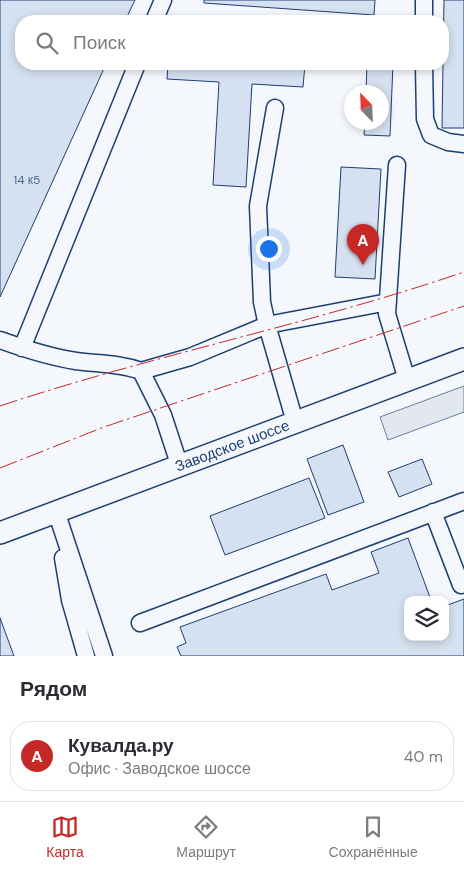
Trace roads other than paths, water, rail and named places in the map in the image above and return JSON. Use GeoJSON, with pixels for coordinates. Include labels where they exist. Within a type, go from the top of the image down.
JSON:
{"type":"FeatureCollection","features":[{"type":"Feature","properties":{"kind":"main road","name":"Заводское шоссе"},"geometry":{"type":"LineString","coordinates":[[0,533],[464,358]]}},
{"type":"Feature","properties":{"kind":"street"},"geometry":{"type":"LineString","coordinates":[[157,15],[163,0]]}},
{"type":"Feature","properties":{"kind":"street"},"geometry":{"type":"LineString","coordinates":[[424,0],[424,15]]}},
{"type":"Feature","properties":{"kind":"street"},"geometry":{"type":"LineString","coordinates":[[22,348],[135,70]]}},
{"type":"Feature","properties":{"kind":"street"},"geometry":{"type":"LineString","coordinates":[[424,70],[425,119],[431,134],[448,142],[464,144]]}},
{"type":"Feature","properties":{"kind":"street"},"geometry":{"type":"LineString","coordinates":[[275,108],[258,206],[262,302],[295,422]]}},
{"type":"Feature","properties":{"kind":"street"},"geometry":{"type":"LineString","coordinates":[[397,165],[387,314],[407,380]]}},
{"type":"Feature","properties":{"kind":"street"},"geometry":{"type":"LineString","coordinates":[[0,340],[36,354],[77,361],[123,364],[141,371],[190,357],[268,325],[388,302]]}},
{"type":"Feature","properties":{"kind":"street"},"geometry":{"type":"LineString","coordinates":[[141,371],[163,415],[179,464]]}},
{"type":"Feature","properties":{"kind":"street"},"geometry":{"type":"LineString","coordinates":[[140,623],[464,501]]}},
{"type":"Feature","properties":{"kind":"street"},"geometry":{"type":"LineString","coordinates":[[56,511],[70,600],[86,656]]}},
{"type":"Feature","properties":{"kind":"street"},"geometry":{"type":"LineString","coordinates":[[56,511],[104,656]]}},
{"type":"Feature","properties":{"kind":"street"},"geometry":{"type":"LineString","coordinates":[[433,512],[461,585]]}},
{"type":"Feature","properties":{"kind":"place","name":"Кувалда.ру"},"geometry":{"type":"Point","coordinates":[363,265]}}]}
